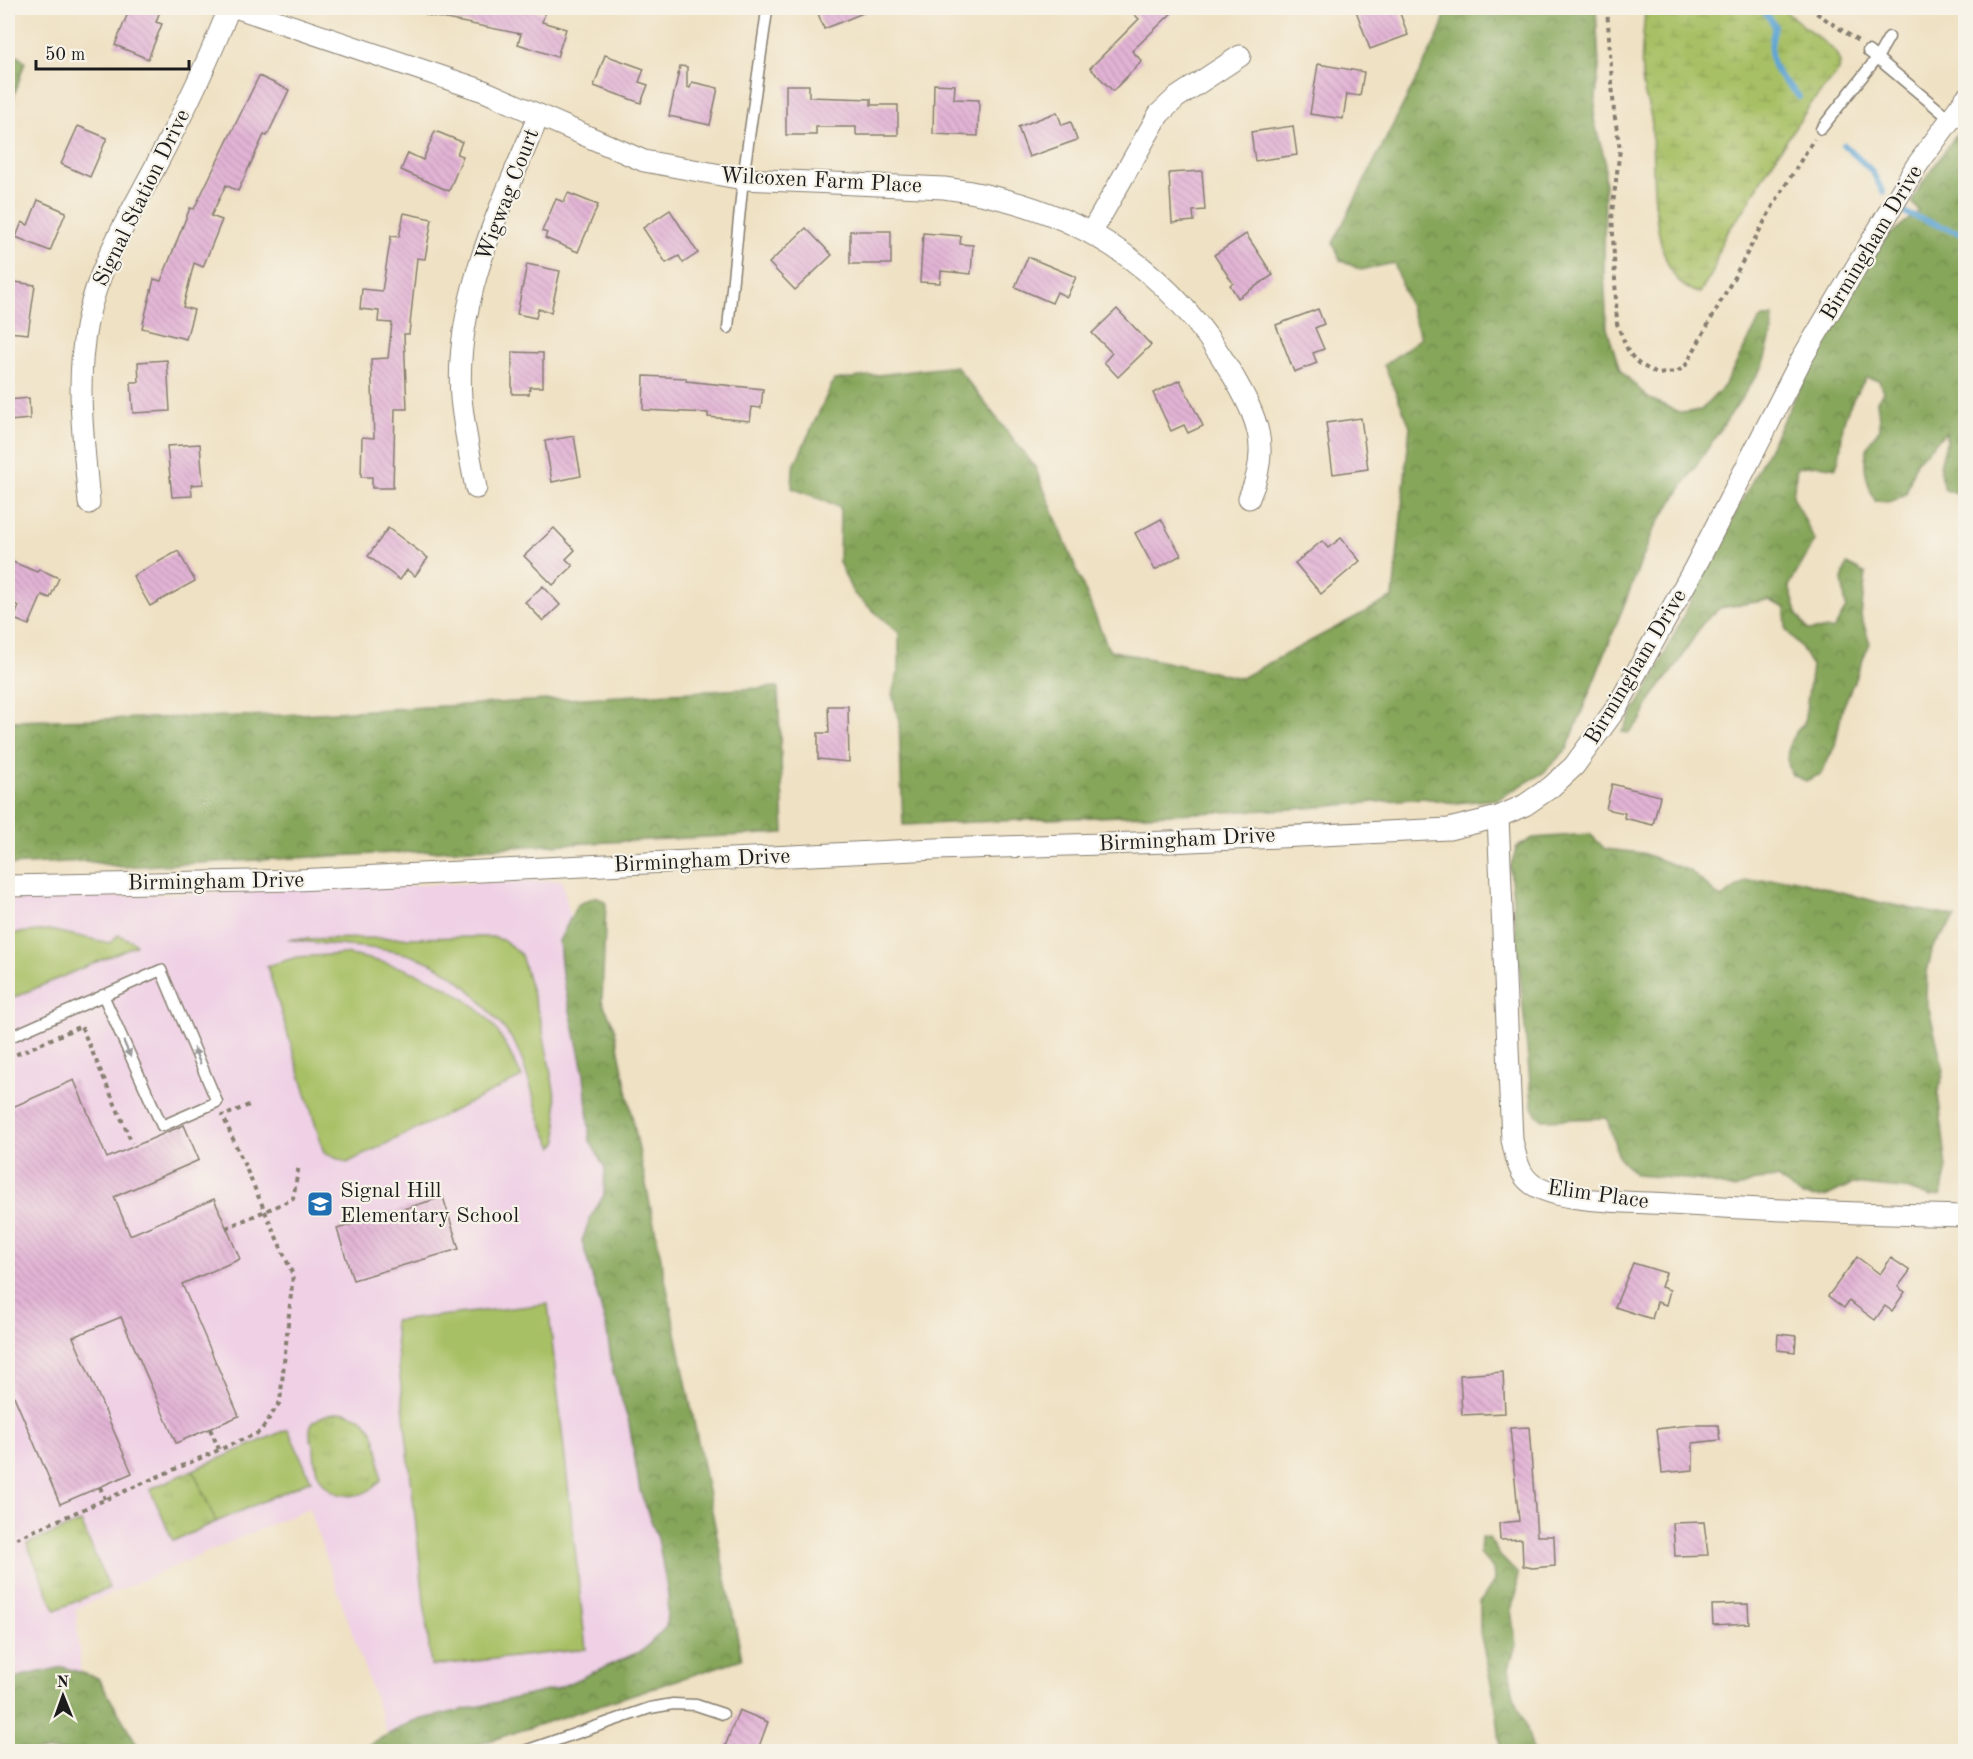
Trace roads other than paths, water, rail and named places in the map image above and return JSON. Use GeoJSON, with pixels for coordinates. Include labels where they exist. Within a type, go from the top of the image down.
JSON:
{"type":"FeatureCollection","features":[{"type":"Feature","properties":{"kind":"street","name":"Signal Station Drive"},"geometry":{"type":"LineString","coordinates":[[89,503],[80,400],[81,360],[87,321],[110,253],[182,116],[209,59],[228,8]]}},
{"type":"Feature","properties":{"kind":"street","name":"Wilcoxen Farm Place"},"geometry":{"type":"LineString","coordinates":[[238,8],[426,69],[644,161],[743,179],[944,188],[976,192],[1033,207],[1091,233],[1123,252],[1164,285],[1194,317],[1224,361],[1250,405],[1259,429],[1262,454],[1258,478],[1249,498]]}},
{"type":"Feature","properties":{"kind":"street"},"geometry":{"type":"LineString","coordinates":[[1091,233],[1159,114],[1176,98],[1240,56]]}},
{"type":"Feature","properties":{"kind":"street","name":"Birmingham Drive"},"geometry":{"type":"LineString","coordinates":[[8,886],[309,880],[935,849],[1169,842],[1449,829],[1498,817],[1525,805],[1551,787],[1574,766],[1617,708],[1695,567],[1801,360],[1915,168],[1965,98]]}},
{"type":"Feature","properties":{"kind":"street","name":"Wigwag Court"},"geometry":{"type":"LineString","coordinates":[[476,488],[461,396],[469,309],[485,244],[539,115]]}},
{"type":"Feature","properties":{"kind":"street","name":"Elim Place"},"geometry":{"type":"LineString","coordinates":[[1498,817],[1512,1140],[1518,1166],[1532,1184],[1556,1194],[1601,1200],[1827,1213],[1965,1216]]}},
{"type":"Feature","properties":{"kind":"lane"},"geometry":{"type":"LineString","coordinates":[[728,328],[743,179],[767,11]]}},
{"type":"Feature","properties":{"kind":"lane"},"geometry":{"type":"LineString","coordinates":[[1821,129],[1873,54],[1889,37]]}},
{"type":"Feature","properties":{"kind":"lane"},"geometry":{"type":"LineString","coordinates":[[1873,54],[1950,119]]}},
{"type":"Feature","properties":{"kind":"lane"},"geometry":{"type":"LineString","coordinates":[[8,1038],[103,995],[161,970],[217,1102],[162,1126],[103,995]]}},
{"type":"Feature","properties":{"kind":"lane"},"geometry":{"type":"LineString","coordinates":[[522,1752],[650,1708],[673,1704],[696,1705],[723,1714]]}},
{"type":"Feature","properties":{"kind":"waterway"},"geometry":{"type":"LineString","coordinates":[[1762,8],[1775,26],[1771,47],[1774,67],[1799,97]]}},
{"type":"Feature","properties":{"kind":"waterway"},"geometry":{"type":"LineString","coordinates":[[1844,145],[1872,171],[1883,192]]}},
{"type":"Feature","properties":{"kind":"waterway"},"geometry":{"type":"LineString","coordinates":[[1902,212],[1966,235]]}},
{"type":"Feature","properties":{"kind":"place","name":"Signal Hill Elementary School"},"geometry":{"type":"Point","coordinates":[320,1204]}}]}
